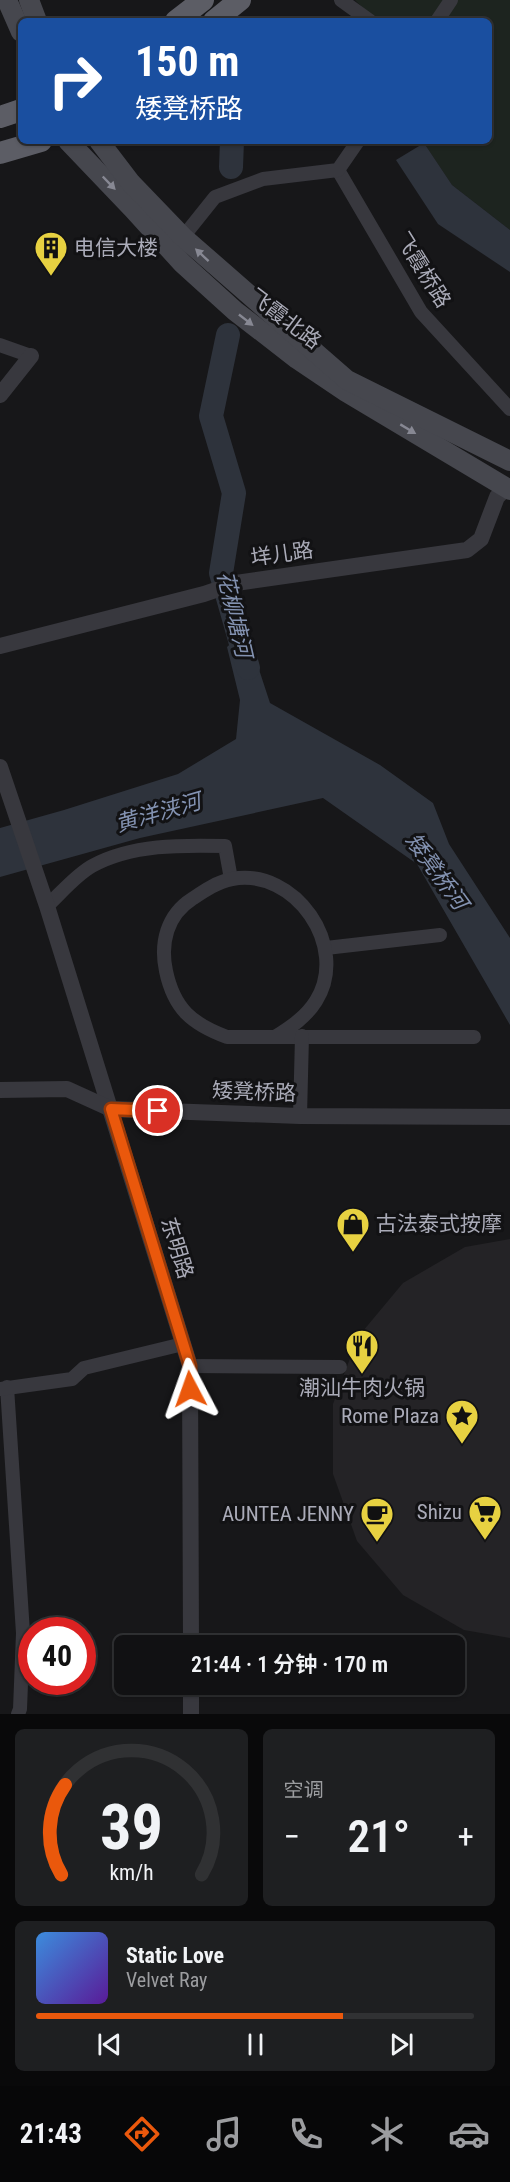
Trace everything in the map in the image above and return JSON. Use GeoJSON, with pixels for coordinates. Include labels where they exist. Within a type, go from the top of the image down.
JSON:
{"type":"FeatureCollection","features":[{"type":"Feature","properties":{"kind":"highway"},"geometry":{"type":"LineString","coordinates":[[180,18],[203,0]]}},
{"type":"Feature","properties":{"kind":"highway"},"geometry":{"type":"LineString","coordinates":[[218,18],[240,0]]}},
{"type":"Feature","properties":{"kind":"highway"},"geometry":{"type":"LineString","coordinates":[[0,117],[18,111]]}},
{"type":"Feature","properties":{"kind":"highway"},"geometry":{"type":"LineString","coordinates":[[0,153],[32,144]]}},
{"type":"Feature","properties":{"kind":"main road"},"geometry":{"type":"LineString","coordinates":[[8,0],[18,25]]}},
{"type":"Feature","properties":{"kind":"main road"},"geometry":{"type":"LineString","coordinates":[[29,0],[36,18]]}},
{"type":"Feature","properties":{"kind":"main road","name":"飞霞北路"},"geometry":{"type":"LineString","coordinates":[[71,144],[182,263],[235,311],[297,359],[336,385],[509,486]]}},
{"type":"Feature","properties":{"kind":"main road","name":"飞霞北路"},"geometry":{"type":"LineString","coordinates":[[101,144],[131,183],[183,237],[347,380],[510,461]]}},
{"type":"Feature","properties":{"kind":"street"},"geometry":{"type":"LineString","coordinates":[[341,0],[366,18]]}},
{"type":"Feature","properties":{"kind":"street"},"geometry":{"type":"LineString","coordinates":[[439,18],[451,0]]}},
{"type":"Feature","properties":{"kind":"street"},"geometry":{"type":"LineString","coordinates":[[183,237],[215,197],[263,178],[338,170],[356,144]]}},
{"type":"Feature","properties":{"kind":"street","name":"飞霞桥路"},"geometry":{"type":"LineString","coordinates":[[338,170],[422,312],[510,409]]}},
{"type":"Feature","properties":{"kind":"street"},"geometry":{"type":"LineString","coordinates":[[0,345],[32,356],[0,395]]}},
{"type":"Feature","properties":{"kind":"street","name":"垟儿路"},"geometry":{"type":"LineString","coordinates":[[0,646],[204,594],[236,583],[467,550],[480,539],[497,497],[509,486]]}},
{"type":"Feature","properties":{"kind":"street","name":"东明路"},"geometry":{"type":"LineString","coordinates":[[0,766],[47,906],[190,1366],[191,1635]]}},
{"type":"Feature","properties":{"kind":"street"},"geometry":{"type":"LineString","coordinates":[[47,906],[91,866],[112,857],[168,845],[225,846],[231,879]]}},
{"type":"Feature","properties":{"kind":"street"},"geometry":{"type":"LineString","coordinates":[[275,1037],[299,1022],[317,1000],[327,969],[326,948],[315,921],[294,896],[271,883],[247,878],[231,879],[212,886],[181,906],[166,929],[164,960],[170,991],[185,1013],[203,1028],[227,1037],[275,1037],[302,1036],[474,1037]]}},
{"type":"Feature","properties":{"kind":"street"},"geometry":{"type":"LineString","coordinates":[[326,948],[440,936]]}},
{"type":"Feature","properties":{"kind":"street"},"geometry":{"type":"LineString","coordinates":[[300,1116],[302,1036]]}},
{"type":"Feature","properties":{"kind":"street","name":"矮凳桥路"},"geometry":{"type":"LineString","coordinates":[[0,1090],[67,1089],[111,1109],[300,1116],[510,1117]]}},
{"type":"Feature","properties":{"kind":"street"},"geometry":{"type":"LineString","coordinates":[[18,1714],[22,1633],[3,1388],[72,1379],[84,1368],[183,1344]]}},
{"type":"Feature","properties":{"kind":"street"},"geometry":{"type":"LineString","coordinates":[[190,1366],[340,1367]]}},
{"type":"Feature","properties":{"kind":"street"},"geometry":{"type":"LineString","coordinates":[[191,1695],[191,1714]]}},
{"type":"Feature","properties":{"kind":"shaded area"},"geometry":{"type":"Polygon","coordinates":[[[355,0],[510,0],[510,230],[452,185],[425,144],[492,144],[492,18],[373,18],[355,0]]]}},
{"type":"Feature","properties":{"kind":"shaded area"},"geometry":{"type":"Polygon","coordinates":[[[510,1239],[510,1638],[464,1630],[403,1595],[357,1541],[333,1474],[333,1404],[358,1337],[403,1283],[465,1247],[510,1239]]]}},
{"type":"Feature","properties":{"kind":"water"},"geometry":{"type":"Polygon","coordinates":[[[425,144],[452,185],[510,230],[510,272],[438,224],[396,160],[425,144]]]}},
{"type":"Feature","properties":{"kind":"water"},"geometry":{"type":"Polygon","coordinates":[[[246,630],[270,703],[380,765],[433,803],[449,844],[510,938],[510,1025],[417,864],[323,798],[140,838],[0,877],[0,828],[178,774],[236,739],[240,700],[227,647],[246,630]]]}},
{"type":"Feature","properties":{"kind":"waterway","name":"花柳塘河"},"geometry":{"type":"LineString","coordinates":[[231,167],[232,144]]}},
{"type":"Feature","properties":{"kind":"waterway","name":"花柳塘河"},"geometry":{"type":"LineString","coordinates":[[228,335],[211,416],[234,493],[221,573],[248,668]]}},
{"type":"Feature","properties":{"kind":"place","name":"电信大楼"},"geometry":{"type":"Point","coordinates":[51,277]}},
{"type":"Feature","properties":{"kind":"place","name":"古法泰式按摩"},"geometry":{"type":"Point","coordinates":[353,1253]}},
{"type":"Feature","properties":{"kind":"place","name":"潮汕牛肉火锅"},"geometry":{"type":"Point","coordinates":[362,1375]}},
{"type":"Feature","properties":{"kind":"place","name":"Rome Plaza"},"geometry":{"type":"Point","coordinates":[462,1445]}},
{"type":"Feature","properties":{"kind":"place","name":"Shizu"},"geometry":{"type":"Point","coordinates":[485,1541]}},
{"type":"Feature","properties":{"kind":"place","name":"AUNTEA JENNY"},"geometry":{"type":"Point","coordinates":[377,1543]}},
{"type":"Feature","properties":{"kind":"route"},"geometry":{"type":"LineString","coordinates":[[158,1111],[111,1109],[190,1366],[190,1389]]}},
{"type":"Feature","properties":{"kind":"water label","name":"黄洋浃河"},"geometry":{"type":"Point","coordinates":[158,812]}},
{"type":"Feature","properties":{"kind":"water label","name":"矮凳桥河"},"geometry":{"type":"Point","coordinates":[437,871]}}]}
